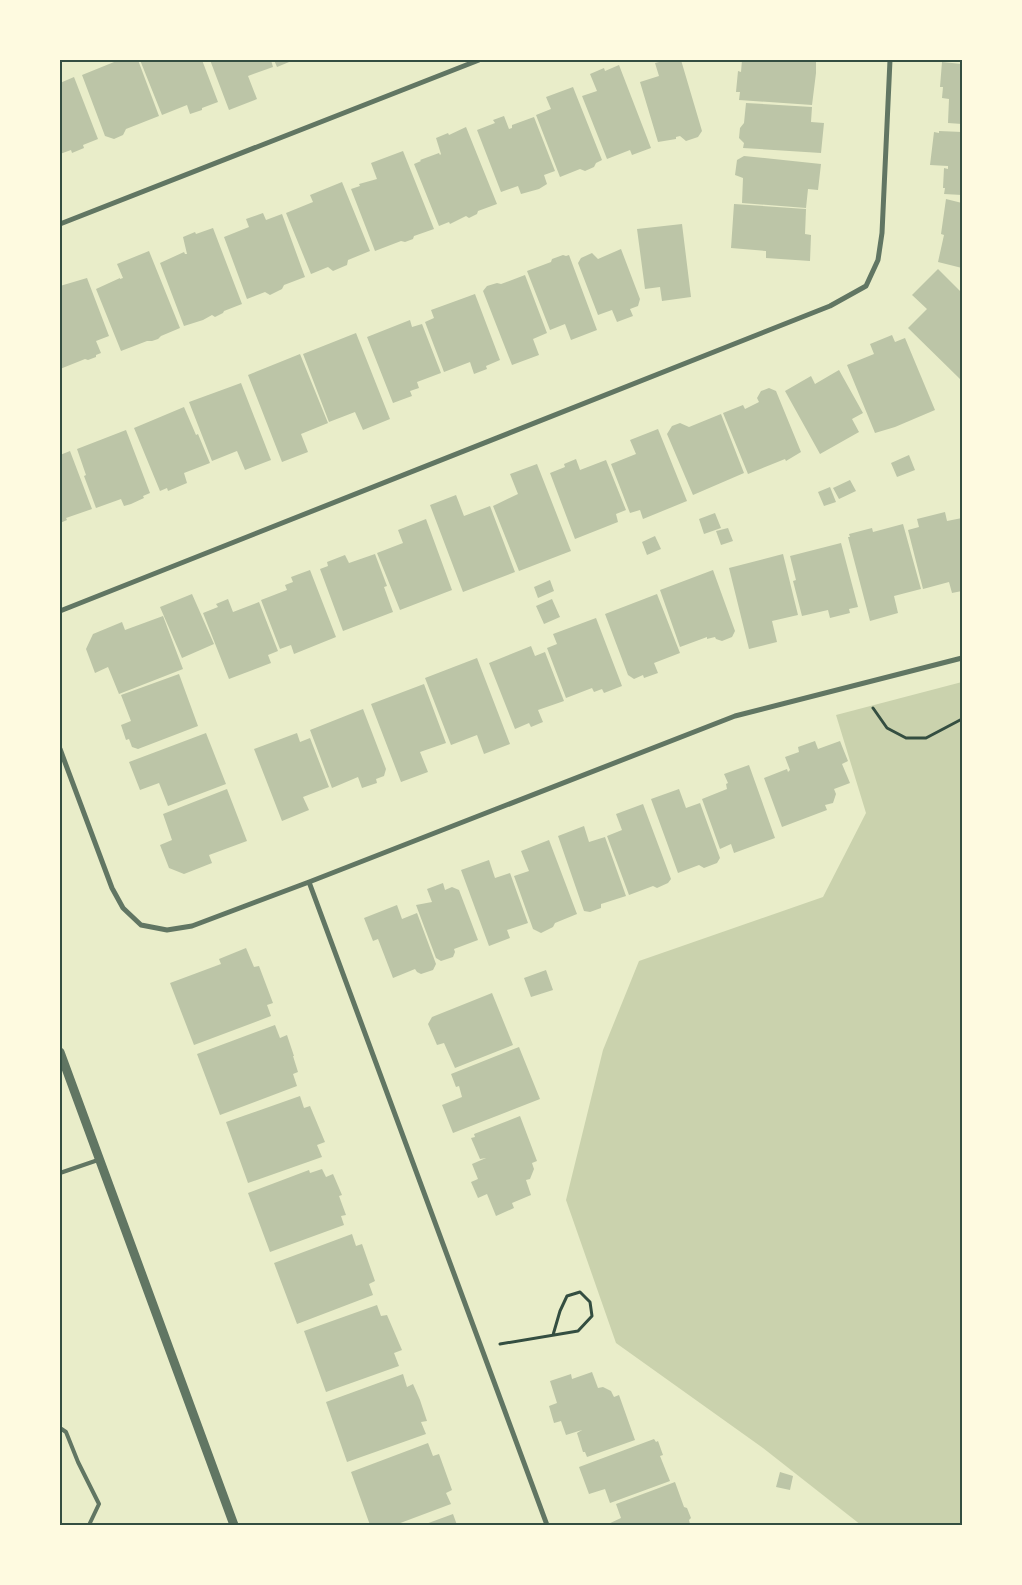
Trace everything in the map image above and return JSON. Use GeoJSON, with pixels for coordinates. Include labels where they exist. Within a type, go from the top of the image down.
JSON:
{"type":"FeatureCollection","features":[{"type":"Feature","properties":{"kind":"street"},"geometry":{"type":"LineString","coordinates":[[60,224],[478,60]]}},
{"type":"Feature","properties":{"kind":"street"},"geometry":{"type":"LineString","coordinates":[[60,611],[820,309],[866,286],[878,260],[882,233],[890,60]]}},
{"type":"Feature","properties":{"kind":"street"},"geometry":{"type":"LineString","coordinates":[[60,749],[112,888],[123,908],[141,925],[167,930],[192,926],[309,882],[735,716],[962,658]]}},
{"type":"Feature","properties":{"kind":"street"},"geometry":{"type":"LineString","coordinates":[[309,882],[547,1525]]}},
{"type":"Feature","properties":{"kind":"street"},"geometry":{"type":"LineString","coordinates":[[60,1052],[234,1525]]}},
{"type":"Feature","properties":{"kind":"lane"},"geometry":{"type":"LineString","coordinates":[[60,1173],[100,1160]]}},
{"type":"Feature","properties":{"kind":"lane"},"geometry":{"type":"LineString","coordinates":[[60,1428],[66,1432],[78,1462],[99,1504],[89,1525]]}},
{"type":"Feature","properties":{"kind":"path"},"geometry":{"type":"LineString","coordinates":[[873,708],[887,728],[906,738],[926,738],[962,719]]}},
{"type":"Feature","properties":{"kind":"path"},"geometry":{"type":"LineString","coordinates":[[482,1348],[553,1335],[578,1330],[592,1316],[590,1302],[580,1292],[567,1296],[560,1310],[553,1335]]}},
{"type":"Feature","properties":{"kind":"green space"},"geometry":{"type":"Polygon","coordinates":[[[962,682],[962,1525],[861,1525],[763,1448],[616,1343],[566,1200],[603,1050],[639,961],[823,897],[866,813],[836,715],[962,682]]]}},
{"type":"Feature","properties":{"kind":"building"},"geometry":{"type":"Polygon","coordinates":[[[119,60],[138,60],[159,116],[126,129],[123,135],[114,139],[105,136],[82,75],[119,60]]]}},
{"type":"Feature","properties":{"kind":"building"},"geometry":{"type":"Polygon","coordinates":[[[140,60],[202,60],[218,102],[190,114],[187,105],[162,115],[140,60]]]}},
{"type":"Feature","properties":{"kind":"building"},"geometry":{"type":"Polygon","coordinates":[[[210,60],[271,60],[273,67],[248,76],[257,99],[229,110],[210,60]]]}},
{"type":"Feature","properties":{"kind":"building"},"geometry":{"type":"Polygon","coordinates":[[[274,60],[294,60],[277,67],[274,60]]]}},
{"type":"Feature","properties":{"kind":"building"},"geometry":{"type":"Polygon","coordinates":[[[667,60],[681,60],[702,131],[698,137],[686,141],[680,136],[676,137],[676,139],[658,142],[640,82],[659,76],[655,63],[667,60]]]}},
{"type":"Feature","properties":{"kind":"building"},"geometry":{"type":"Polygon","coordinates":[[[742,60],[814,60],[816,62],[816,73],[812,105],[739,100],[740,92],[736,92],[738,71],[741,72],[742,60]]]}},
{"type":"Feature","properties":{"kind":"building"},"geometry":{"type":"Polygon","coordinates":[[[942,62],[962,64],[962,124],[948,123],[949,99],[942,98],[943,87],[940,87],[942,62]]]}},
{"type":"Feature","properties":{"kind":"building"},"geometry":{"type":"Polygon","coordinates":[[[619,65],[651,148],[632,155],[630,150],[607,159],[582,96],[597,91],[590,74],[604,68],[605,71],[619,65]]]}},
{"type":"Feature","properties":{"kind":"building"},"geometry":{"type":"Polygon","coordinates":[[[74,77],[98,139],[83,145],[84,148],[72,153],[71,150],[60,154],[60,83],[74,77]]]}},
{"type":"Feature","properties":{"kind":"building"},"geometry":{"type":"Polygon","coordinates":[[[573,87],[602,160],[596,163],[594,167],[585,171],[580,169],[560,177],[536,115],[551,109],[546,97],[573,87]]]}},
{"type":"Feature","properties":{"kind":"building"},"geometry":{"type":"Polygon","coordinates":[[[746,103],[812,107],[811,122],[824,123],[821,153],[743,148],[744,143],[739,138],[740,128],[744,123],[746,103]]]}},
{"type":"Feature","properties":{"kind":"building"},"geometry":{"type":"Polygon","coordinates":[[[504,116],[509,129],[512,128],[512,125],[534,117],[555,171],[544,175],[547,184],[539,189],[521,194],[518,186],[501,192],[477,130],[495,123],[493,120],[504,116]]]}},
{"type":"Feature","properties":{"kind":"building"},"geometry":{"type":"Polygon","coordinates":[[[466,127],[497,204],[478,211],[477,214],[469,218],[466,216],[450,224],[449,222],[439,226],[414,164],[420,160],[439,153],[441,154],[436,138],[448,133],[449,135],[466,127]]]}},
{"type":"Feature","properties":{"kind":"building"},"geometry":{"type":"Polygon","coordinates":[[[939,131],[962,132],[962,195],[944,194],[944,168],[948,169],[948,166],[930,165],[934,132],[939,133],[939,131]]]}},
{"type":"Feature","properties":{"kind":"building"},"geometry":{"type":"Polygon","coordinates":[[[403,151],[434,229],[414,236],[413,239],[405,242],[401,241],[375,251],[351,189],[360,186],[359,184],[377,179],[371,163],[403,151]]]}},
{"type":"Feature","properties":{"kind":"building"},"geometry":{"type":"Polygon","coordinates":[[[744,156],[821,164],[818,190],[808,189],[806,208],[742,203],[743,178],[735,175],[737,160],[744,156]]]}},
{"type":"Feature","properties":{"kind":"building"},"geometry":{"type":"Polygon","coordinates":[[[342,182],[370,251],[348,260],[347,265],[333,271],[328,267],[311,274],[286,213],[313,202],[310,195],[342,182]]]}},
{"type":"Feature","properties":{"kind":"building"},"geometry":{"type":"Polygon","coordinates":[[[946,199],[962,203],[962,268],[938,262],[944,235],[941,234],[946,199]]]}},
{"type":"Feature","properties":{"kind":"building"},"geometry":{"type":"Polygon","coordinates":[[[734,204],[806,209],[805,234],[811,235],[810,261],[766,258],[766,251],[731,248],[734,204]]]}},
{"type":"Feature","properties":{"kind":"building"},"geometry":{"type":"Polygon","coordinates":[[[263,213],[266,220],[282,214],[305,277],[284,285],[282,289],[270,295],[265,292],[247,299],[224,237],[249,227],[246,219],[263,213]]]}},
{"type":"Feature","properties":{"kind":"building"},"geometry":{"type":"Polygon","coordinates":[[[682,224],[691,297],[662,301],[660,287],[645,289],[637,229],[682,224]]]}},
{"type":"Feature","properties":{"kind":"building"},"geometry":{"type":"Polygon","coordinates":[[[213,228],[242,304],[224,311],[215,317],[212,315],[184,326],[160,263],[184,252],[187,254],[183,237],[213,228]]]}},
{"type":"Feature","properties":{"kind":"building"},"geometry":{"type":"Polygon","coordinates":[[[621,249],[640,299],[638,306],[630,309],[633,316],[617,322],[612,310],[598,315],[578,263],[581,258],[592,253],[598,259],[621,249]]]}},
{"type":"Feature","properties":{"kind":"building"},"geometry":{"type":"Polygon","coordinates":[[[149,251],[180,328],[158,339],[121,351],[96,289],[123,278],[117,264],[149,251]]]}},
{"type":"Feature","properties":{"kind":"building"},"geometry":{"type":"Polygon","coordinates":[[[569,255],[597,330],[571,340],[565,324],[550,330],[527,271],[551,262],[552,259],[569,255]]]}},
{"type":"Feature","properties":{"kind":"building"},"geometry":{"type":"Polygon","coordinates":[[[938,269],[962,293],[962,376],[960,379],[908,328],[927,309],[912,295],[938,269]]]}},
{"type":"Feature","properties":{"kind":"building"},"geometry":{"type":"Polygon","coordinates":[[[525,275],[547,333],[533,339],[539,355],[512,365],[483,291],[487,286],[497,283],[501,284],[525,275]]]}},
{"type":"Feature","properties":{"kind":"building"},"geometry":{"type":"Polygon","coordinates":[[[87,278],[109,336],[96,341],[101,353],[96,355],[96,357],[88,360],[85,359],[60,369],[60,286],[87,278]]]}},
{"type":"Feature","properties":{"kind":"building"},"geometry":{"type":"Polygon","coordinates":[[[475,294],[500,360],[486,366],[487,369],[474,374],[470,362],[444,372],[425,322],[434,318],[431,310],[475,294]]]}},
{"type":"Feature","properties":{"kind":"building"},"geometry":{"type":"Polygon","coordinates":[[[410,320],[412,327],[422,324],[441,373],[417,382],[419,388],[410,391],[412,396],[393,403],[367,337],[410,320]]]}},
{"type":"Feature","properties":{"kind":"building"},"geometry":{"type":"Polygon","coordinates":[[[356,333],[390,419],[363,430],[355,412],[329,422],[303,354],[356,333]]]}},
{"type":"Feature","properties":{"kind":"building"},"geometry":{"type":"Polygon","coordinates":[[[892,335],[895,342],[905,338],[935,410],[895,427],[875,433],[847,365],[874,354],[870,344],[892,335]]]}},
{"type":"Feature","properties":{"kind":"building"},"geometry":{"type":"Polygon","coordinates":[[[300,354],[328,423],[301,434],[308,452],[282,462],[248,375],[300,354]]]}},
{"type":"Feature","properties":{"kind":"building"},"geometry":{"type":"Polygon","coordinates":[[[839,370],[863,413],[852,419],[859,432],[820,454],[785,391],[811,376],[815,384],[839,370]]]}},
{"type":"Feature","properties":{"kind":"building"},"geometry":{"type":"Polygon","coordinates":[[[241,383],[271,460],[245,470],[237,451],[212,461],[189,402],[241,383]]]}},
{"type":"Feature","properties":{"kind":"building"},"geometry":{"type":"Polygon","coordinates":[[[769,388],[776,391],[801,452],[786,461],[785,459],[748,474],[723,413],[743,405],[745,409],[759,402],[757,398],[761,391],[769,388]]]}},
{"type":"Feature","properties":{"kind":"building"},"geometry":{"type":"Polygon","coordinates":[[[184,407],[210,463],[184,473],[187,483],[168,491],[167,488],[160,491],[134,428],[184,407]]]}},
{"type":"Feature","properties":{"kind":"building"},"geometry":{"type":"Polygon","coordinates":[[[721,414],[744,473],[693,495],[667,434],[672,426],[680,423],[689,427],[721,414]]]}},
{"type":"Feature","properties":{"kind":"building"},"geometry":{"type":"Polygon","coordinates":[[[658,429],[687,501],[643,519],[640,510],[630,513],[611,464],[636,454],[630,440],[658,429]]]}},
{"type":"Feature","properties":{"kind":"building"},"geometry":{"type":"Polygon","coordinates":[[[126,430],[150,493],[143,496],[144,498],[124,506],[121,499],[96,508],[84,476],[86,475],[77,449],[126,430]]]}},
{"type":"Feature","properties":{"kind":"building"},"geometry":{"type":"Polygon","coordinates":[[[70,451],[92,509],[66,518],[67,520],[60,523],[60,455],[70,451]]]}},
{"type":"Feature","properties":{"kind":"building"},"geometry":{"type":"Polygon","coordinates":[[[909,455],[915,470],[897,477],[891,463],[909,455]]]}},
{"type":"Feature","properties":{"kind":"building"},"geometry":{"type":"Polygon","coordinates":[[[576,459],[580,470],[606,460],[626,510],[616,514],[618,522],[575,539],[550,473],[565,467],[564,464],[576,459]]]}},
{"type":"Feature","properties":{"kind":"building"},"geometry":{"type":"Polygon","coordinates":[[[537,464],[571,551],[519,571],[493,506],[518,494],[510,474],[537,464]]]}},
{"type":"Feature","properties":{"kind":"building"},"geometry":{"type":"Polygon","coordinates":[[[850,480],[856,491],[839,499],[833,488],[850,480]]]}},
{"type":"Feature","properties":{"kind":"building"},"geometry":{"type":"Polygon","coordinates":[[[830,487],[836,502],[824,506],[818,492],[830,487]]]}},
{"type":"Feature","properties":{"kind":"building"},"geometry":{"type":"Polygon","coordinates":[[[456,495],[464,516],[490,506],[515,572],[463,592],[430,505],[456,495]]]}},
{"type":"Feature","properties":{"kind":"building"},"geometry":{"type":"Polygon","coordinates":[[[945,512],[947,521],[962,518],[962,591],[952,593],[949,582],[923,589],[908,530],[919,527],[917,519],[945,512]]]}},
{"type":"Feature","properties":{"kind":"building"},"geometry":{"type":"Polygon","coordinates":[[[715,513],[721,528],[704,534],[699,519],[715,513]]]}},
{"type":"Feature","properties":{"kind":"building"},"geometry":{"type":"Polygon","coordinates":[[[426,519],[452,590],[400,610],[377,553],[403,543],[398,530],[426,519]]]}},
{"type":"Feature","properties":{"kind":"building"},"geometry":{"type":"Polygon","coordinates":[[[903,524],[921,589],[894,596],[898,613],[870,621],[848,537],[850,537],[849,534],[872,528],[873,532],[903,524]]]}},
{"type":"Feature","properties":{"kind":"building"},"geometry":{"type":"Polygon","coordinates":[[[728,528],[733,541],[721,545],[716,531],[728,528]]]}},
{"type":"Feature","properties":{"kind":"building"},"geometry":{"type":"Polygon","coordinates":[[[655,536],[661,549],[647,555],[642,542],[655,536]]]}},
{"type":"Feature","properties":{"kind":"building"},"geometry":{"type":"Polygon","coordinates":[[[841,543],[858,607],[849,609],[850,613],[830,618],[828,610],[802,616],[793,581],[796,580],[790,556],[841,543]]]}},
{"type":"Feature","properties":{"kind":"building"},"geometry":{"type":"Polygon","coordinates":[[[375,554],[387,586],[384,587],[393,612],[343,631],[320,569],[328,566],[327,562],[345,555],[349,563],[375,554]]]}},
{"type":"Feature","properties":{"kind":"building"},"geometry":{"type":"Polygon","coordinates":[[[783,554],[798,615],[772,621],[777,642],[749,649],[729,568],[783,554]]]}},
{"type":"Feature","properties":{"kind":"building"},"geometry":{"type":"Polygon","coordinates":[[[310,570],[336,637],[294,654],[291,645],[280,649],[261,600],[287,590],[285,585],[293,582],[291,577],[310,570]]]}},
{"type":"Feature","properties":{"kind":"building"},"geometry":{"type":"Polygon","coordinates":[[[713,570],[735,631],[732,637],[722,641],[715,637],[707,639],[707,637],[680,647],[660,590],[713,570]]]}},
{"type":"Feature","properties":{"kind":"building"},"geometry":{"type":"Polygon","coordinates":[[[550,580],[554,591],[538,598],[534,587],[550,580]]]}},
{"type":"Feature","properties":{"kind":"building"},"geometry":{"type":"Polygon","coordinates":[[[192,594],[214,644],[182,658],[160,607],[192,594]]]}},
{"type":"Feature","properties":{"kind":"building"},"geometry":{"type":"Polygon","coordinates":[[[657,594],[680,653],[654,663],[658,673],[644,678],[643,675],[634,679],[628,675],[605,614],[657,594]]]}},
{"type":"Feature","properties":{"kind":"building"},"geometry":{"type":"Polygon","coordinates":[[[228,599],[233,612],[259,602],[278,651],[268,655],[271,663],[229,679],[203,613],[218,607],[216,604],[228,599]]]}},
{"type":"Feature","properties":{"kind":"building"},"geometry":{"type":"Polygon","coordinates":[[[552,599],[560,617],[544,624],[536,606],[552,599]]]}},
{"type":"Feature","properties":{"kind":"building"},"geometry":{"type":"Polygon","coordinates":[[[163,616],[183,669],[119,694],[108,667],[95,673],[86,649],[93,634],[122,622],[125,630],[163,616]]]}},
{"type":"Feature","properties":{"kind":"building"},"geometry":{"type":"Polygon","coordinates":[[[596,618],[622,686],[604,693],[602,689],[594,692],[592,688],[566,698],[547,648],[557,644],[553,634],[596,618]]]}},
{"type":"Feature","properties":{"kind":"building"},"geometry":{"type":"Polygon","coordinates":[[[531,646],[535,656],[545,652],[564,701],[538,710],[543,722],[531,727],[529,723],[515,729],[489,663],[531,646]]]}},
{"type":"Feature","properties":{"kind":"building"},"geometry":{"type":"Polygon","coordinates":[[[477,658],[510,744],[484,754],[477,735],[451,745],[425,678],[477,658]]]}},
{"type":"Feature","properties":{"kind":"building"},"geometry":{"type":"Polygon","coordinates":[[[179,674],[198,726],[138,749],[132,747],[129,739],[126,740],[121,725],[131,721],[121,695],[179,674]]]}},
{"type":"Feature","properties":{"kind":"building"},"geometry":{"type":"Polygon","coordinates":[[[424,684],[446,743],[420,752],[428,772],[401,782],[371,704],[424,684]]]}},
{"type":"Feature","properties":{"kind":"building"},"geometry":{"type":"Polygon","coordinates":[[[363,709],[386,769],[384,776],[376,779],[377,783],[362,788],[358,777],[332,788],[310,730],[363,709]]]}},
{"type":"Feature","properties":{"kind":"building"},"geometry":{"type":"Polygon","coordinates":[[[206,733],[226,784],[168,806],[159,783],[140,790],[129,762],[206,733]]]}},
{"type":"Feature","properties":{"kind":"building"},"geometry":{"type":"Polygon","coordinates":[[[297,733],[300,742],[310,738],[329,787],[303,797],[309,810],[282,821],[254,749],[297,733]]]}},
{"type":"Feature","properties":{"kind":"building"},"geometry":{"type":"Polygon","coordinates":[[[815,741],[818,749],[840,741],[848,761],[842,764],[850,783],[834,789],[836,794],[833,803],[825,805],[827,810],[782,827],[764,778],[787,769],[788,772],[790,770],[785,757],[799,752],[798,747],[815,741]]]}},
{"type":"Feature","properties":{"kind":"building"},"geometry":{"type":"Polygon","coordinates":[[[749,765],[775,838],[734,853],[731,844],[720,849],[702,799],[727,789],[726,784],[728,783],[724,774],[749,765]]]}},
{"type":"Feature","properties":{"kind":"building"},"geometry":{"type":"Polygon","coordinates":[[[227,789],[247,841],[209,855],[212,863],[184,874],[169,868],[160,845],[172,840],[163,814],[227,789]]]}},
{"type":"Feature","properties":{"kind":"building"},"geometry":{"type":"Polygon","coordinates":[[[679,789],[686,808],[700,803],[720,858],[717,863],[704,868],[699,865],[678,873],[651,799],[679,789]]]}},
{"type":"Feature","properties":{"kind":"building"},"geometry":{"type":"Polygon","coordinates":[[[643,804],[671,879],[668,883],[657,888],[653,886],[629,895],[607,836],[622,830],[616,814],[643,804]]]}},
{"type":"Feature","properties":{"kind":"building"},"geometry":{"type":"Polygon","coordinates":[[[584,826],[589,842],[605,837],[626,896],[601,904],[601,908],[590,912],[584,911],[558,836],[584,826]]]}},
{"type":"Feature","properties":{"kind":"building"},"geometry":{"type":"Polygon","coordinates":[[[549,840],[577,914],[555,923],[553,927],[541,933],[533,929],[514,876],[529,871],[521,851],[549,840]]]}},
{"type":"Feature","properties":{"kind":"building"},"geometry":{"type":"Polygon","coordinates":[[[489,860],[495,878],[510,873],[528,923],[507,930],[510,938],[489,946],[461,870],[489,860]]]}},
{"type":"Feature","properties":{"kind":"building"},"geometry":{"type":"Polygon","coordinates":[[[443,883],[445,890],[452,887],[459,890],[478,940],[454,949],[453,957],[441,961],[436,958],[416,905],[432,902],[427,889],[443,883]]]}},
{"type":"Feature","properties":{"kind":"building"},"geometry":{"type":"Polygon","coordinates":[[[397,905],[402,919],[417,913],[436,964],[433,970],[421,974],[415,969],[393,978],[378,939],[373,941],[364,918],[397,905]]]}},
{"type":"Feature","properties":{"kind":"building"},"geometry":{"type":"Polygon","coordinates":[[[246,948],[254,967],[259,966],[273,1003],[267,1005],[271,1016],[194,1045],[170,983],[221,964],[219,959],[246,948]]]}},
{"type":"Feature","properties":{"kind":"building"},"geometry":{"type":"Polygon","coordinates":[[[546,970],[553,990],[531,997],[524,978],[546,970]]]}},
{"type":"Feature","properties":{"kind":"building"},"geometry":{"type":"Polygon","coordinates":[[[492,993],[513,1045],[455,1068],[444,1043],[437,1045],[428,1024],[432,1017],[492,993]]]}},
{"type":"Feature","properties":{"kind":"building"},"geometry":{"type":"Polygon","coordinates":[[[275,1025],[280,1038],[287,1035],[298,1072],[293,1074],[297,1086],[220,1115],[197,1054],[275,1025]]]}},
{"type":"Feature","properties":{"kind":"building"},"geometry":{"type":"Polygon","coordinates":[[[519,1047],[540,1099],[453,1133],[442,1105],[462,1097],[459,1086],[456,1087],[451,1074],[519,1047]]]}},
{"type":"Feature","properties":{"kind":"building"},"geometry":{"type":"Polygon","coordinates":[[[300,1096],[304,1108],[310,1106],[325,1142],[317,1145],[322,1157],[248,1183],[226,1122],[300,1096]]]}},
{"type":"Feature","properties":{"kind":"building"},"geometry":{"type":"Polygon","coordinates":[[[520,1116],[537,1161],[532,1163],[534,1169],[530,1179],[526,1180],[531,1195],[512,1203],[514,1208],[496,1216],[487,1194],[478,1198],[471,1182],[478,1179],[472,1164],[486,1158],[480,1159],[471,1138],[475,1137],[474,1134],[520,1116]]]}},
{"type":"Feature","properties":{"kind":"building"},"geometry":{"type":"Polygon","coordinates":[[[322,1169],[326,1177],[333,1174],[342,1195],[339,1196],[346,1215],[341,1216],[344,1225],[270,1252],[248,1193],[309,1170],[310,1173],[322,1169]]]}},
{"type":"Feature","properties":{"kind":"building"},"geometry":{"type":"Polygon","coordinates":[[[352,1234],[356,1246],[362,1244],[375,1281],[369,1284],[373,1295],[297,1324],[274,1263],[352,1234]]]}},
{"type":"Feature","properties":{"kind":"building"},"geometry":{"type":"Polygon","coordinates":[[[377,1305],[381,1316],[387,1315],[402,1350],[394,1353],[399,1366],[326,1392],[304,1331],[377,1305]]]}},
{"type":"Feature","properties":{"kind":"building"},"geometry":{"type":"Polygon","coordinates":[[[592,1372],[598,1388],[603,1387],[611,1391],[614,1397],[619,1395],[635,1440],[587,1457],[585,1452],[583,1452],[577,1433],[582,1430],[566,1435],[561,1421],[554,1423],[549,1406],[557,1403],[550,1381],[571,1374],[572,1379],[592,1372]]]}},
{"type":"Feature","properties":{"kind":"building"},"geometry":{"type":"Polygon","coordinates":[[[403,1374],[407,1387],[413,1384],[420,1400],[427,1421],[421,1422],[426,1434],[347,1462],[326,1402],[403,1374]]]}},
{"type":"Feature","properties":{"kind":"building"},"geometry":{"type":"Polygon","coordinates":[[[654,1439],[656,1442],[658,1441],[663,1455],[660,1456],[670,1481],[610,1503],[605,1489],[589,1494],[579,1467],[654,1439]]]}},
{"type":"Feature","properties":{"kind":"building"},"geometry":{"type":"Polygon","coordinates":[[[428,1443],[433,1456],[439,1454],[452,1490],[446,1493],[451,1504],[395,1525],[370,1525],[351,1472],[428,1443]]]}},
{"type":"Feature","properties":{"kind":"building"},"geometry":{"type":"Polygon","coordinates":[[[780,1472],[793,1476],[790,1490],[776,1487],[780,1472]]]}},
{"type":"Feature","properties":{"kind":"building"},"geometry":{"type":"Polygon","coordinates":[[[675,1482],[684,1507],[687,1508],[691,1518],[689,1520],[690,1524],[606,1525],[621,1518],[616,1504],[675,1482]]]}},
{"type":"Feature","properties":{"kind":"building"},"geometry":{"type":"Polygon","coordinates":[[[453,1514],[457,1525],[423,1525],[453,1514]]]}}]}
